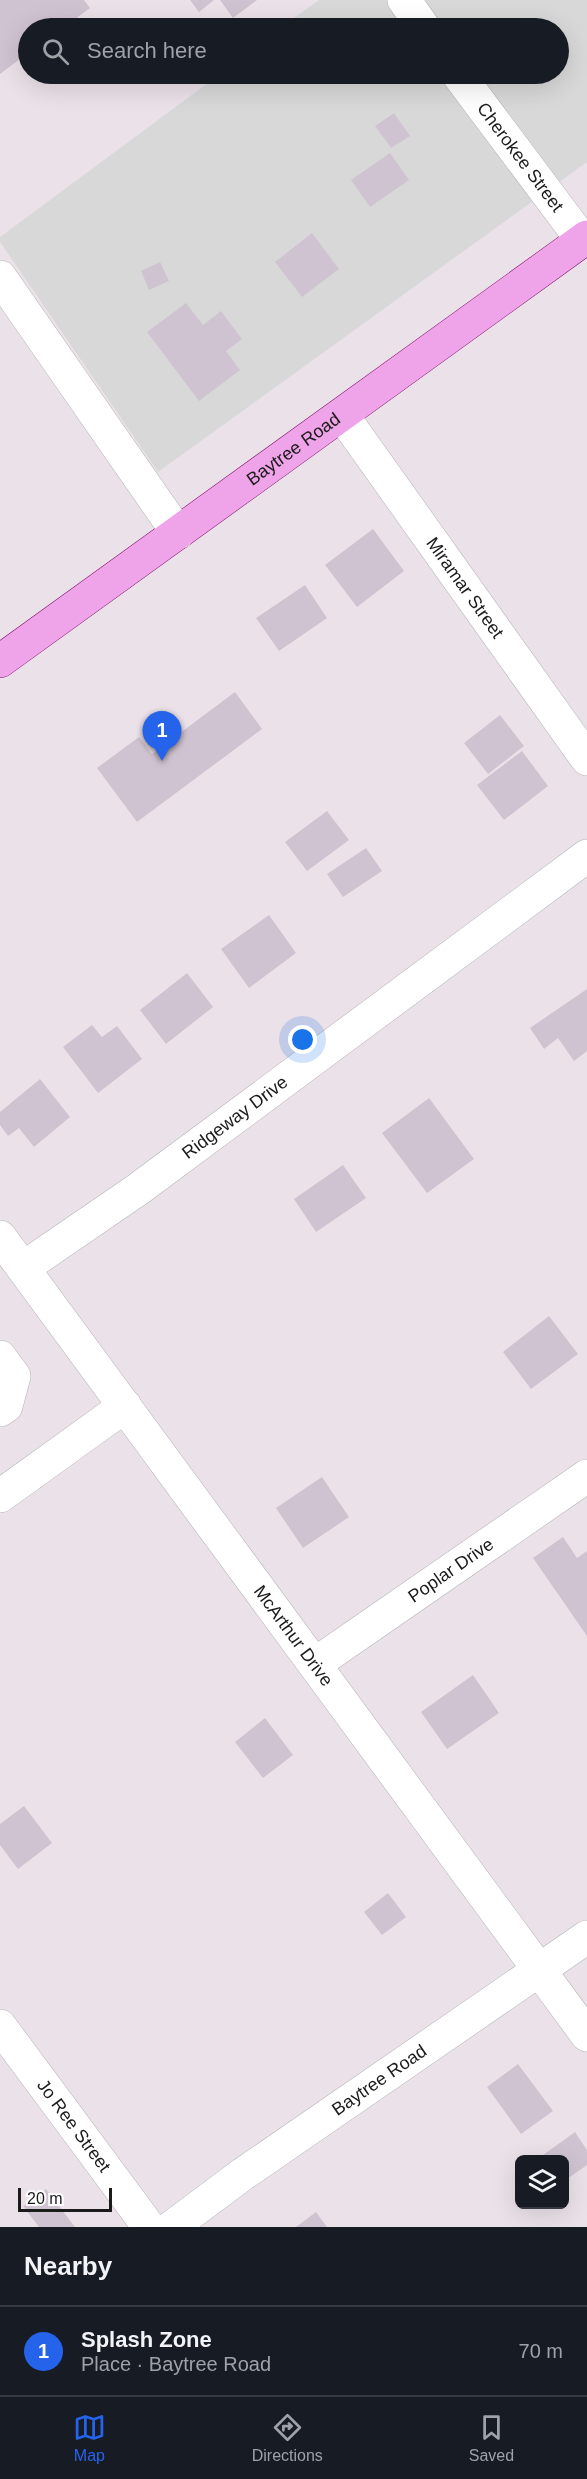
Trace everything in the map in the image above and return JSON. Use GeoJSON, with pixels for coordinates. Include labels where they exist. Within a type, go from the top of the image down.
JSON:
{"type":"FeatureCollection","features":[{"type":"Feature","properties":{"kind":"main road","name":"Baytree Road"},"geometry":{"type":"LineString","coordinates":[[0,661],[585,239]]}},
{"type":"Feature","properties":{"kind":"street"},"geometry":{"type":"LineString","coordinates":[[404,0],[417,18]]}},
{"type":"Feature","properties":{"kind":"street","name":"Cherokee Street"},"geometry":{"type":"LineString","coordinates":[[466,84],[585,239]]}},
{"type":"Feature","properties":{"kind":"street"},"geometry":{"type":"LineString","coordinates":[[0,277],[178,533]]}},
{"type":"Feature","properties":{"kind":"street","name":"Miramar Street"},"geometry":{"type":"LineString","coordinates":[[342,415],[587,759]]}},
{"type":"Feature","properties":{"kind":"street","name":"Ridgeway Drive"},"geometry":{"type":"LineString","coordinates":[[23,1268],[137,1190],[587,856]]}},
{"type":"Feature","properties":{"kind":"street","name":"McArthur Drive"},"geometry":{"type":"LineString","coordinates":[[0,1237],[587,2035]]}},
{"type":"Feature","properties":{"kind":"street"},"geometry":{"type":"LineString","coordinates":[[0,1357],[14,1376],[6,1406],[0,1410]]}},
{"type":"Feature","properties":{"kind":"street"},"geometry":{"type":"LineString","coordinates":[[0,1496],[125,1406]]}},
{"type":"Feature","properties":{"kind":"street","name":"Poplar Drive"},"geometry":{"type":"LineString","coordinates":[[315,1664],[587,1476]]}},
{"type":"Feature","properties":{"kind":"street","name":"Baytree Road"},"geometry":{"type":"LineString","coordinates":[[172,2227],[243,2174],[587,1937]]}},
{"type":"Feature","properties":{"kind":"street","name":"Jo Ree Street"},"geometry":{"type":"LineString","coordinates":[[0,2026],[149,2227]]}},
{"type":"Feature","properties":{"kind":"shaded area"},"geometry":{"type":"Polygon","coordinates":[[[319,0],[587,0],[587,162],[158,472],[0,242],[0,237],[207,84],[569,84],[569,18],[294,18],[319,0]]]}},
{"type":"Feature","properties":{"kind":"building"},"geometry":{"type":"Polygon","coordinates":[[[0,0],[84,0],[90,8],[76,18],[18,18],[18,60],[0,74],[0,0]]]}},
{"type":"Feature","properties":{"kind":"building"},"geometry":{"type":"Polygon","coordinates":[[[190,0],[214,0],[199,12],[190,0]]]}},
{"type":"Feature","properties":{"kind":"building"},"geometry":{"type":"Polygon","coordinates":[[[220,0],[257,0],[233,18],[220,0]]]}},
{"type":"Feature","properties":{"kind":"building"},"geometry":{"type":"Polygon","coordinates":[[[394,113],[410,136],[391,148],[375,126],[394,113]]]}},
{"type":"Feature","properties":{"kind":"building"},"geometry":{"type":"Polygon","coordinates":[[[390,153],[409,180],[370,207],[351,180],[390,153]]]}},
{"type":"Feature","properties":{"kind":"building"},"geometry":{"type":"Polygon","coordinates":[[[312,233],[339,269],[302,297],[275,262],[312,233]]]}},
{"type":"Feature","properties":{"kind":"building"},"geometry":{"type":"Polygon","coordinates":[[[160,262],[169,281],[149,290],[141,271],[160,262]]]}},
{"type":"Feature","properties":{"kind":"building"},"geometry":{"type":"Polygon","coordinates":[[[186,303],[203,325],[221,311],[242,339],[226,351],[240,370],[199,401],[147,332],[186,303]]]}},
{"type":"Feature","properties":{"kind":"building"},"geometry":{"type":"Polygon","coordinates":[[[373,529],[404,571],[357,607],[325,565],[373,529]]]}},
{"type":"Feature","properties":{"kind":"building"},"geometry":{"type":"Polygon","coordinates":[[[305,585],[327,618],[279,651],[256,618],[305,585]]]}},
{"type":"Feature","properties":{"kind":"building"},"geometry":{"type":"Polygon","coordinates":[[[235,692],[262,729],[137,822],[97,768],[139,737],[152,754],[235,692]]]}},
{"type":"Feature","properties":{"kind":"building"},"geometry":{"type":"Polygon","coordinates":[[[500,715],[524,746],[488,774],[464,743],[500,715]]]}},
{"type":"Feature","properties":{"kind":"building"},"geometry":{"type":"Polygon","coordinates":[[[522,751],[548,786],[504,820],[477,785],[522,751]]]}},
{"type":"Feature","properties":{"kind":"building"},"geometry":{"type":"Polygon","coordinates":[[[327,811],[349,840],[307,871],[285,842],[327,811]]]}},
{"type":"Feature","properties":{"kind":"building"},"geometry":{"type":"Polygon","coordinates":[[[366,848],[382,871],[343,897],[327,874],[366,848]]]}},
{"type":"Feature","properties":{"kind":"building"},"geometry":{"type":"Polygon","coordinates":[[[269,915],[296,953],[249,988],[221,949],[269,915]]]}},
{"type":"Feature","properties":{"kind":"building"},"geometry":{"type":"Polygon","coordinates":[[[187,973],[213,1007],[166,1044],[140,1010],[187,973]]]}},
{"type":"Feature","properties":{"kind":"building"},"geometry":{"type":"Polygon","coordinates":[[[587,989],[587,1051],[574,1061],[558,1038],[544,1049],[530,1028],[587,989]]]}},
{"type":"Feature","properties":{"kind":"building"},"geometry":{"type":"Polygon","coordinates":[[[92,1025],[102,1037],[117,1026],[142,1059],[98,1093],[63,1047],[92,1025]]]}},
{"type":"Feature","properties":{"kind":"building"},"geometry":{"type":"Polygon","coordinates":[[[40,1079],[70,1117],[34,1147],[19,1128],[8,1136],[0,1125],[0,1112],[40,1079]]]}},
{"type":"Feature","properties":{"kind":"building"},"geometry":{"type":"Polygon","coordinates":[[[429,1098],[474,1159],[427,1193],[382,1133],[429,1098]]]}},
{"type":"Feature","properties":{"kind":"building"},"geometry":{"type":"Polygon","coordinates":[[[343,1165],[366,1198],[316,1232],[294,1199],[343,1165]]]}},
{"type":"Feature","properties":{"kind":"building"},"geometry":{"type":"Polygon","coordinates":[[[549,1316],[578,1354],[531,1389],[503,1352],[549,1316]]]}},
{"type":"Feature","properties":{"kind":"building"},"geometry":{"type":"Polygon","coordinates":[[[322,1477],[349,1517],[303,1548],[276,1508],[322,1477]]]}},
{"type":"Feature","properties":{"kind":"building"},"geometry":{"type":"Polygon","coordinates":[[[563,1537],[577,1558],[587,1551],[587,1636],[533,1558],[563,1537]]]}},
{"type":"Feature","properties":{"kind":"building"},"geometry":{"type":"Polygon","coordinates":[[[473,1675],[499,1713],[447,1749],[421,1712],[473,1675]]]}},
{"type":"Feature","properties":{"kind":"building"},"geometry":{"type":"Polygon","coordinates":[[[265,1718],[293,1755],[263,1778],[235,1742],[265,1718]]]}},
{"type":"Feature","properties":{"kind":"building"},"geometry":{"type":"Polygon","coordinates":[[[24,1806],[52,1843],[18,1869],[0,1845],[0,1824],[24,1806]]]}},
{"type":"Feature","properties":{"kind":"building"},"geometry":{"type":"Polygon","coordinates":[[[388,1893],[406,1917],[382,1935],[364,1912],[388,1893]]]}},
{"type":"Feature","properties":{"kind":"building"},"geometry":{"type":"Polygon","coordinates":[[[518,2064],[553,2111],[521,2134],[487,2087],[518,2064]]]}},
{"type":"Feature","properties":{"kind":"building"},"geometry":{"type":"Polygon","coordinates":[[[575,2132],[587,2150],[587,2165],[569,2178],[569,2155],[543,2155],[575,2132]]]}},
{"type":"Feature","properties":{"kind":"building"},"geometry":{"type":"Polygon","coordinates":[[[46,2189],[75,2227],[39,2227],[23,2206],[46,2189]]]}},
{"type":"Feature","properties":{"kind":"building"},"geometry":{"type":"Polygon","coordinates":[[[316,2212],[327,2227],[296,2227],[316,2212]]]}},
{"type":"Feature","properties":{"kind":"place","name":"Splash Zone"},"geometry":{"type":"Point","coordinates":[162,761]}}]}
